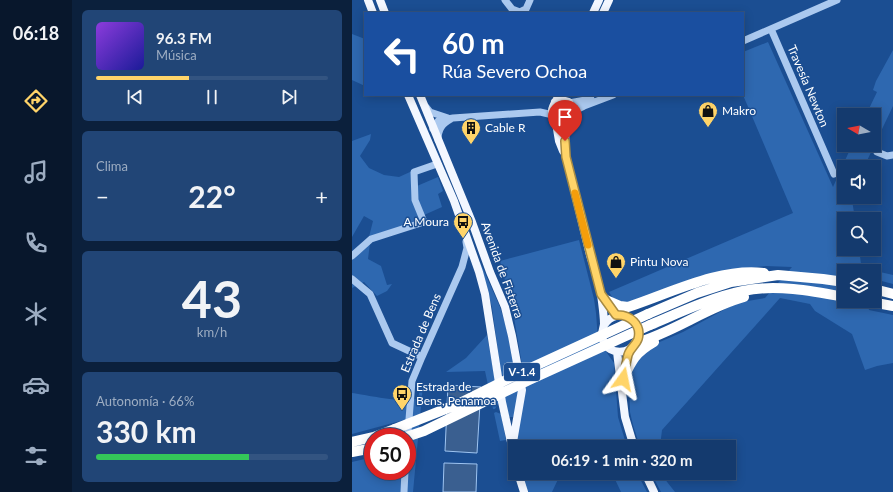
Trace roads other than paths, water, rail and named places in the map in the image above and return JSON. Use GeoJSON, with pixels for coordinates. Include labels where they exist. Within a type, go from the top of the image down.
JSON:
{"type":"FeatureCollection","features":[{"type":"Feature","properties":{"kind":"highway"},"geometry":{"type":"LineString","coordinates":[[603,296],[620,306],[628,307],[710,278],[748,272],[778,275]]}},
{"type":"Feature","properties":{"kind":"highway","name":"V-1.4"},"geometry":{"type":"LineString","coordinates":[[398,428],[458,404],[524,371],[697,293],[732,282],[778,275],[837,281]]}},
{"type":"Feature","properties":{"kind":"highway","name":"V-1.4"},"geometry":{"type":"LineString","coordinates":[[416,434],[527,381],[709,300],[744,291],[768,289],[795,290],[837,296]]}},
{"type":"Feature","properties":{"kind":"highway"},"geometry":{"type":"LineString","coordinates":[[634,345],[739,298],[795,290]]}},
{"type":"Feature","properties":{"kind":"highway"},"geometry":{"type":"LineString","coordinates":[[620,315],[675,291]]}},
{"type":"Feature","properties":{"kind":"highway"},"geometry":{"type":"LineString","coordinates":[[881,291],[893,294]]}},
{"type":"Feature","properties":{"kind":"highway"},"geometry":{"type":"LineString","coordinates":[[881,304],[893,306]]}},
{"type":"Feature","properties":{"kind":"highway"},"geometry":{"type":"LineString","coordinates":[[622,383],[636,354],[642,348],[665,335],[672,329]]}},
{"type":"Feature","properties":{"kind":"highway","name":"V-1.4"},"geometry":{"type":"LineString","coordinates":[[352,442],[364,439]]}},
{"type":"Feature","properties":{"kind":"highway"},"geometry":{"type":"LineString","coordinates":[[352,452],[364,450]]}},
{"type":"Feature","properties":{"kind":"main road"},"geometry":{"type":"LineString","coordinates":[[368,0],[374,12]]}},
{"type":"Feature","properties":{"kind":"main road"},"geometry":{"type":"LineString","coordinates":[[380,0],[385,12]]}},
{"type":"Feature","properties":{"kind":"main road"},"geometry":{"type":"LineString","coordinates":[[593,12],[599,0]]}},
{"type":"Feature","properties":{"kind":"main road"},"geometry":{"type":"LineString","coordinates":[[603,12],[609,0]]}},
{"type":"Feature","properties":{"kind":"main road","name":"Avenida de Fisterra"},"geometry":{"type":"LineString","coordinates":[[408,96],[454,201],[465,232],[469,256],[476,265],[485,294],[502,402],[510,440]]}},
{"type":"Feature","properties":{"kind":"main road","name":"Avenida de Fisterra"},"geometry":{"type":"LineString","coordinates":[[420,96],[472,222],[509,321],[522,390],[513,440]]}},
{"type":"Feature","properties":{"kind":"main road"},"geometry":{"type":"LineString","coordinates":[[555,107],[562,100],[569,100],[565,145],[566,157]]}},
{"type":"Feature","properties":{"kind":"main road"},"geometry":{"type":"LineString","coordinates":[[555,107],[561,119],[568,115]]}},
{"type":"Feature","properties":{"kind":"main road"},"geometry":{"type":"LineString","coordinates":[[555,107],[559,141],[566,157],[603,296],[604,325]]}},
{"type":"Feature","properties":{"kind":"main road"},"geometry":{"type":"LineString","coordinates":[[433,129],[432,133],[434,142],[450,182],[454,201]]}},
{"type":"Feature","properties":{"kind":"main road"},"geometry":{"type":"LineString","coordinates":[[469,256],[480,257],[509,321]]}},
{"type":"Feature","properties":{"kind":"main road"},"geometry":{"type":"LineString","coordinates":[[603,296],[620,315],[634,321],[637,326],[638,332],[634,345],[628,353],[622,383]]}},
{"type":"Feature","properties":{"kind":"main road"},"geometry":{"type":"LineString","coordinates":[[620,315],[607,320],[602,330],[603,342],[606,346],[616,352],[627,351],[634,345]]}},
{"type":"Feature","properties":{"kind":"main road"},"geometry":{"type":"LineString","coordinates":[[616,352],[622,383],[624,417],[632,440]]}},
{"type":"Feature","properties":{"kind":"main road"},"geometry":{"type":"LineString","coordinates":[[496,360],[502,381],[510,382],[514,380],[518,366]]}},
{"type":"Feature","properties":{"kind":"main road"},"geometry":{"type":"LineString","coordinates":[[520,480],[524,492]]}},
{"type":"Feature","properties":{"kind":"main road"},"geometry":{"type":"LineString","coordinates":[[648,480],[654,492]]}},
{"type":"Feature","properties":{"kind":"street"},"geometry":{"type":"LineString","coordinates":[[505,0],[512,10],[520,12],[526,9],[530,0]]}},
{"type":"Feature","properties":{"kind":"street"},"geometry":{"type":"LineString","coordinates":[[744,41],[837,0]]}},
{"type":"Feature","properties":{"kind":"street","name":"Travesía Newton"},"geometry":{"type":"LineString","coordinates":[[771,29],[834,174]]}},
{"type":"Feature","properties":{"kind":"street"},"geometry":{"type":"LineString","coordinates":[[584,96],[592,99]]}},
{"type":"Feature","properties":{"kind":"street"},"geometry":{"type":"LineString","coordinates":[[569,100],[592,99],[604,96]]}},
{"type":"Feature","properties":{"kind":"street"},"geometry":{"type":"LineString","coordinates":[[568,115],[584,106],[610,96]]}},
{"type":"Feature","properties":{"kind":"street"},"geometry":{"type":"LineString","coordinates":[[424,105],[430,112],[440,116],[452,118]]}},
{"type":"Feature","properties":{"kind":"street"},"geometry":{"type":"LineString","coordinates":[[433,129],[438,121],[452,118],[540,112],[555,107]]}},
{"type":"Feature","properties":{"kind":"street"},"geometry":{"type":"LineString","coordinates":[[438,140],[438,133],[441,127],[452,118]]}},
{"type":"Feature","properties":{"kind":"street"},"geometry":{"type":"LineString","coordinates":[[877,152],[887,156],[893,155]]}},
{"type":"Feature","properties":{"kind":"street"},"geometry":{"type":"LineString","coordinates":[[352,256],[371,239],[424,222],[415,200],[414,172],[438,164]]}},
{"type":"Feature","properties":{"kind":"street","name":"Estrada de Bens"},"geometry":{"type":"LineString","coordinates":[[408,428],[412,381],[462,267],[469,256]]}},
{"type":"Feature","properties":{"kind":"street","name":"Avenida de Fisterra"},"geometry":{"type":"LineString","coordinates":[[462,267],[467,265],[476,265]]}},
{"type":"Feature","properties":{"kind":"street"},"geometry":{"type":"LineString","coordinates":[[352,279],[370,294],[392,343],[422,357]]}},
{"type":"Feature","properties":{"kind":"street"},"geometry":{"type":"LineString","coordinates":[[404,492],[405,480]]}},
{"type":"Feature","properties":{"kind":"place","name":"Makro"},"geometry":{"type":"Point","coordinates":[708,128]}},
{"type":"Feature","properties":{"kind":"place","name":"Cable R"},"geometry":{"type":"Point","coordinates":[471,145]}},
{"type":"Feature","properties":{"kind":"place","name":"A Moura"},"geometry":{"type":"Point","coordinates":[463,239]}},
{"type":"Feature","properties":{"kind":"place","name":"Pintu Nova"},"geometry":{"type":"Point","coordinates":[616,279]}},
{"type":"Feature","properties":{"kind":"place","name":"Estrada de Bens, Penamoa"},"geometry":{"type":"Point","coordinates":[402,411]}}]}
